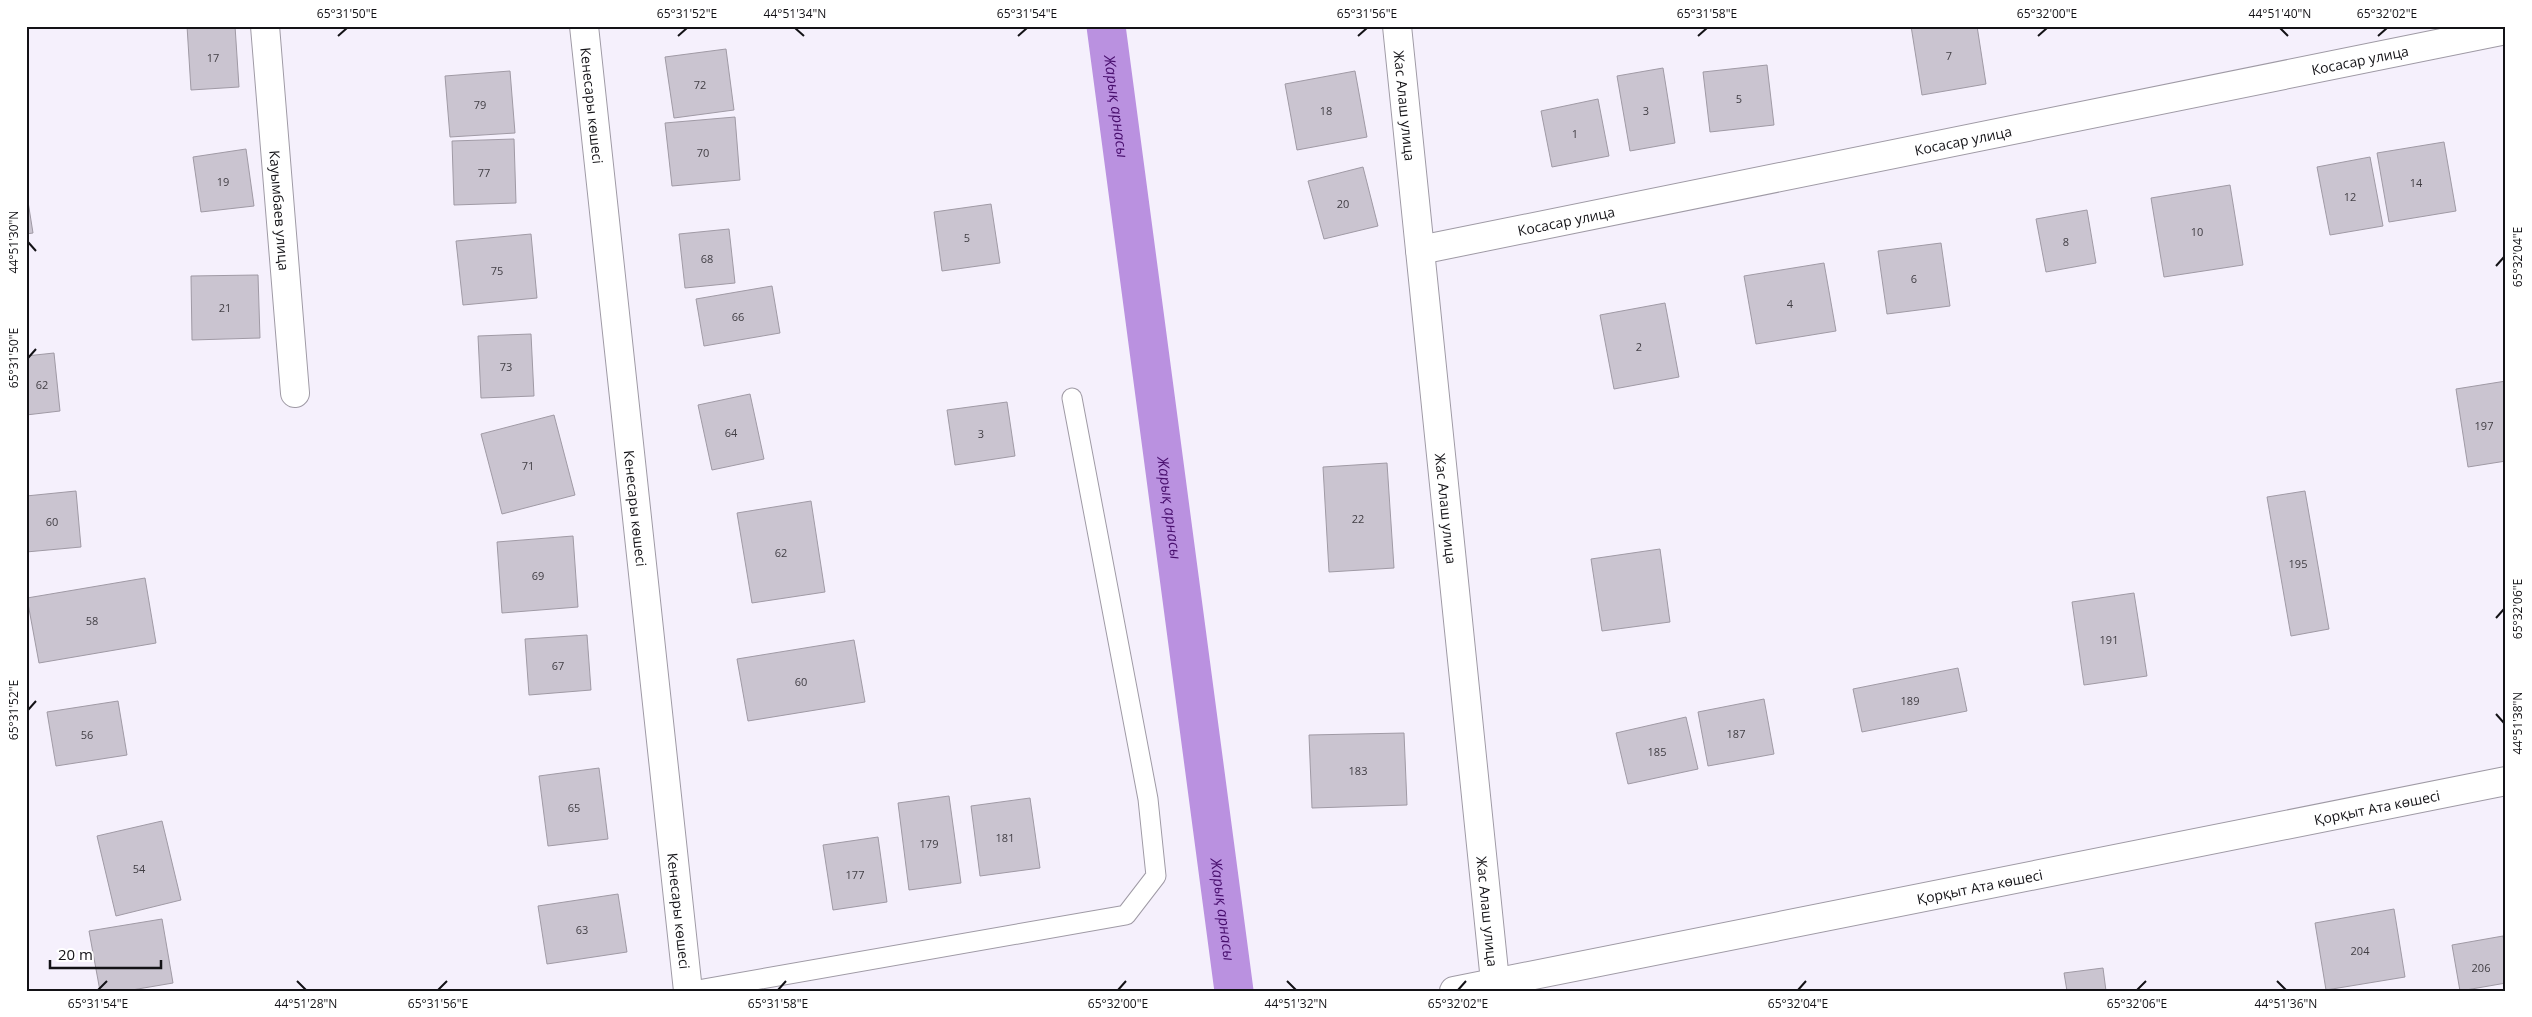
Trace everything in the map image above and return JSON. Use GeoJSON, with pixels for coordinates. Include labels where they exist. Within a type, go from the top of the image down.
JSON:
{"type":"FeatureCollection","features":[{"type":"Feature","properties":{"kind":"street","name":"Кауымбаев улица"},"geometry":{"type":"LineString","coordinates":[[265,26],[295,394]]}},
{"type":"Feature","properties":{"kind":"street","name":"Кенесары көшесі"},"geometry":{"type":"LineString","coordinates":[[584,26],[688,991]]}},
{"type":"Feature","properties":{"kind":"street","name":"Жас Алаш улица"},"geometry":{"type":"LineString","coordinates":[[1397,26],[1495,987]]}},
{"type":"Feature","properties":{"kind":"street","name":"Косасар улица"},"geometry":{"type":"LineString","coordinates":[[1420,250],[2506,30]]}},
{"type":"Feature","properties":{"kind":"street","name":"Қорқыт Ата көшесі"},"geometry":{"type":"LineString","coordinates":[[1454,991],[1495,987],[2506,780]]}},
{"type":"Feature","properties":{"kind":"lane"},"geometry":{"type":"LineString","coordinates":[[692,991],[1126,915],[1156,876],[1148,799],[1072,398]]}},
{"type":"Feature","properties":{"kind":"building"},"geometry":{"type":"Polygon","coordinates":[[[187,26],[235,26],[239,87],[191,90],[187,26]]]}},
{"type":"Feature","properties":{"kind":"building"},"geometry":{"type":"Polygon","coordinates":[[[1911,26],[1977,26],[1986,84],[1922,95],[1911,26]]]}},
{"type":"Feature","properties":{"kind":"building"},"geometry":{"type":"Polygon","coordinates":[[[726,49],[734,110],[674,118],[665,57],[726,49]]]}},
{"type":"Feature","properties":{"kind":"building"},"geometry":{"type":"Polygon","coordinates":[[[1767,65],[1774,125],[1710,132],[1703,72],[1767,65]]]}},
{"type":"Feature","properties":{"kind":"building"},"geometry":{"type":"Polygon","coordinates":[[[1663,68],[1675,143],[1630,151],[1617,76],[1663,68]]]}},
{"type":"Feature","properties":{"kind":"building"},"geometry":{"type":"Polygon","coordinates":[[[510,71],[515,133],[450,137],[445,76],[510,71]]]}},
{"type":"Feature","properties":{"kind":"building"},"geometry":{"type":"Polygon","coordinates":[[[1355,71],[1367,137],[1297,150],[1285,84],[1355,71]]]}},
{"type":"Feature","properties":{"kind":"building"},"geometry":{"type":"Polygon","coordinates":[[[1598,99],[1609,156],[1552,167],[1541,111],[1598,99]]]}},
{"type":"Feature","properties":{"kind":"building"},"geometry":{"type":"Polygon","coordinates":[[[735,117],[740,180],[672,186],[665,123],[735,117]]]}},
{"type":"Feature","properties":{"kind":"building"},"geometry":{"type":"Polygon","coordinates":[[[514,139],[516,203],[454,205],[452,141],[514,139]]]}},
{"type":"Feature","properties":{"kind":"building"},"geometry":{"type":"Polygon","coordinates":[[[2444,142],[2456,211],[2389,222],[2377,153],[2444,142]]]}},
{"type":"Feature","properties":{"kind":"building"},"geometry":{"type":"Polygon","coordinates":[[[246,149],[254,206],[201,212],[193,157],[246,149]]]}},
{"type":"Feature","properties":{"kind":"building"},"geometry":{"type":"Polygon","coordinates":[[[2370,157],[2383,226],[2330,235],[2317,167],[2370,157]]]}},
{"type":"Feature","properties":{"kind":"building"},"geometry":{"type":"Polygon","coordinates":[[[1363,167],[1378,226],[1324,239],[1308,181],[1363,167]]]}},
{"type":"Feature","properties":{"kind":"building"},"geometry":{"type":"Polygon","coordinates":[[[2230,185],[2243,265],[2164,277],[2151,198],[2230,185]]]}},
{"type":"Feature","properties":{"kind":"building"},"geometry":{"type":"Polygon","coordinates":[[[26,189],[33,233],[26,234],[26,189]]]}},
{"type":"Feature","properties":{"kind":"building"},"geometry":{"type":"Polygon","coordinates":[[[991,204],[1000,263],[942,271],[934,212],[991,204]]]}},
{"type":"Feature","properties":{"kind":"building"},"geometry":{"type":"Polygon","coordinates":[[[2087,210],[2096,263],[2046,272],[2036,219],[2087,210]]]}},
{"type":"Feature","properties":{"kind":"building"},"geometry":{"type":"Polygon","coordinates":[[[729,229],[735,283],[685,288],[679,234],[729,229]]]}},
{"type":"Feature","properties":{"kind":"building"},"geometry":{"type":"Polygon","coordinates":[[[531,234],[537,298],[463,305],[456,241],[531,234]]]}},
{"type":"Feature","properties":{"kind":"building"},"geometry":{"type":"Polygon","coordinates":[[[1941,243],[1950,306],[1887,314],[1878,251],[1941,243]]]}},
{"type":"Feature","properties":{"kind":"building"},"geometry":{"type":"Polygon","coordinates":[[[1824,263],[1836,331],[1756,344],[1744,276],[1824,263]]]}},
{"type":"Feature","properties":{"kind":"building"},"geometry":{"type":"Polygon","coordinates":[[[258,275],[260,338],[192,340],[191,276],[258,275]]]}},
{"type":"Feature","properties":{"kind":"building"},"geometry":{"type":"Polygon","coordinates":[[[772,286],[780,333],[704,346],[696,299],[772,286]]]}},
{"type":"Feature","properties":{"kind":"building"},"geometry":{"type":"Polygon","coordinates":[[[1665,303],[1679,377],[1614,389],[1600,315],[1665,303]]]}},
{"type":"Feature","properties":{"kind":"building"},"geometry":{"type":"Polygon","coordinates":[[[531,334],[534,396],[481,398],[478,336],[531,334]]]}},
{"type":"Feature","properties":{"kind":"building"},"geometry":{"type":"Polygon","coordinates":[[[54,353],[60,411],[26,415],[26,356],[54,353]]]}},
{"type":"Feature","properties":{"kind":"building"},"geometry":{"type":"Polygon","coordinates":[[[2506,381],[2506,461],[2468,467],[2456,389],[2506,381]]]}},
{"type":"Feature","properties":{"kind":"building"},"geometry":{"type":"Polygon","coordinates":[[[750,394],[764,459],[712,470],[698,405],[750,394]]]}},
{"type":"Feature","properties":{"kind":"building"},"geometry":{"type":"Polygon","coordinates":[[[1007,402],[1015,456],[955,465],[947,410],[1007,402]]]}},
{"type":"Feature","properties":{"kind":"building"},"geometry":{"type":"Polygon","coordinates":[[[554,415],[575,495],[502,514],[481,434],[554,415]]]}},
{"type":"Feature","properties":{"kind":"building"},"geometry":{"type":"Polygon","coordinates":[[[1387,463],[1394,568],[1329,572],[1323,467],[1387,463]]]}},
{"type":"Feature","properties":{"kind":"building"},"geometry":{"type":"Polygon","coordinates":[[[76,491],[81,547],[26,552],[26,496],[76,491]]]}},
{"type":"Feature","properties":{"kind":"building"},"geometry":{"type":"Polygon","coordinates":[[[2305,491],[2329,629],[2291,636],[2267,497],[2305,491]]]}},
{"type":"Feature","properties":{"kind":"building"},"geometry":{"type":"Polygon","coordinates":[[[811,501],[825,592],[752,603],[737,513],[811,501]]]}},
{"type":"Feature","properties":{"kind":"building"},"geometry":{"type":"Polygon","coordinates":[[[573,536],[578,607],[502,613],[497,542],[573,536]]]}},
{"type":"Feature","properties":{"kind":"building"},"geometry":{"type":"Polygon","coordinates":[[[1660,549],[1670,622],[1602,631],[1591,559],[1660,549]]]}},
{"type":"Feature","properties":{"kind":"building"},"geometry":{"type":"Polygon","coordinates":[[[145,578],[156,643],[39,663],[27,598],[145,578]]]}},
{"type":"Feature","properties":{"kind":"building"},"geometry":{"type":"Polygon","coordinates":[[[2134,593],[2147,676],[2084,685],[2072,602],[2134,593]]]}},
{"type":"Feature","properties":{"kind":"building"},"geometry":{"type":"Polygon","coordinates":[[[587,635],[591,690],[529,695],[525,639],[587,635]]]}},
{"type":"Feature","properties":{"kind":"building"},"geometry":{"type":"Polygon","coordinates":[[[854,640],[865,702],[748,721],[737,659],[854,640]]]}},
{"type":"Feature","properties":{"kind":"building"},"geometry":{"type":"Polygon","coordinates":[[[1958,668],[1967,711],[1862,732],[1853,689],[1958,668]]]}},
{"type":"Feature","properties":{"kind":"building"},"geometry":{"type":"Polygon","coordinates":[[[1764,699],[1774,754],[1708,766],[1698,712],[1764,699]]]}},
{"type":"Feature","properties":{"kind":"building"},"geometry":{"type":"Polygon","coordinates":[[[118,701],[127,755],[56,766],[47,712],[118,701]]]}},
{"type":"Feature","properties":{"kind":"building"},"geometry":{"type":"Polygon","coordinates":[[[1686,717],[1698,769],[1628,784],[1616,733],[1686,717]]]}},
{"type":"Feature","properties":{"kind":"building"},"geometry":{"type":"Polygon","coordinates":[[[1404,733],[1407,805],[1312,808],[1309,735],[1404,733]]]}},
{"type":"Feature","properties":{"kind":"building"},"geometry":{"type":"Polygon","coordinates":[[[599,768],[608,839],[548,846],[539,776],[599,768]]]}},
{"type":"Feature","properties":{"kind":"building"},"geometry":{"type":"Polygon","coordinates":[[[949,796],[961,883],[909,890],[898,803],[949,796]]]}},
{"type":"Feature","properties":{"kind":"building"},"geometry":{"type":"Polygon","coordinates":[[[1030,798],[1040,868],[980,876],[971,806],[1030,798]]]}},
{"type":"Feature","properties":{"kind":"building"},"geometry":{"type":"Polygon","coordinates":[[[162,821],[181,900],[116,916],[97,836],[162,821]]]}},
{"type":"Feature","properties":{"kind":"building"},"geometry":{"type":"Polygon","coordinates":[[[878,837],[887,902],[833,910],[823,845],[878,837]]]}},
{"type":"Feature","properties":{"kind":"building"},"geometry":{"type":"Polygon","coordinates":[[[618,894],[627,952],[547,964],[538,906],[618,894]]]}},
{"type":"Feature","properties":{"kind":"building"},"geometry":{"type":"Polygon","coordinates":[[[2394,909],[2405,977],[2326,990],[2315,923],[2394,909]]]}},
{"type":"Feature","properties":{"kind":"building"},"geometry":{"type":"Polygon","coordinates":[[[162,919],[173,983],[126,991],[100,991],[89,931],[162,919]]]}},
{"type":"Feature","properties":{"kind":"building"},"geometry":{"type":"Polygon","coordinates":[[[2503,936],[2506,951],[2506,983],[2460,991],[2452,945],[2503,936]]]}},
{"type":"Feature","properties":{"kind":"building"},"geometry":{"type":"Polygon","coordinates":[[[2103,968],[2106,991],[2067,991],[2064,973],[2103,968]]]}},
{"type":"Feature","properties":{"kind":"waterway","name":"Жарық арнасы"},"geometry":{"type":"LineString","coordinates":[[1106,26],[1234,991]]}}]}
